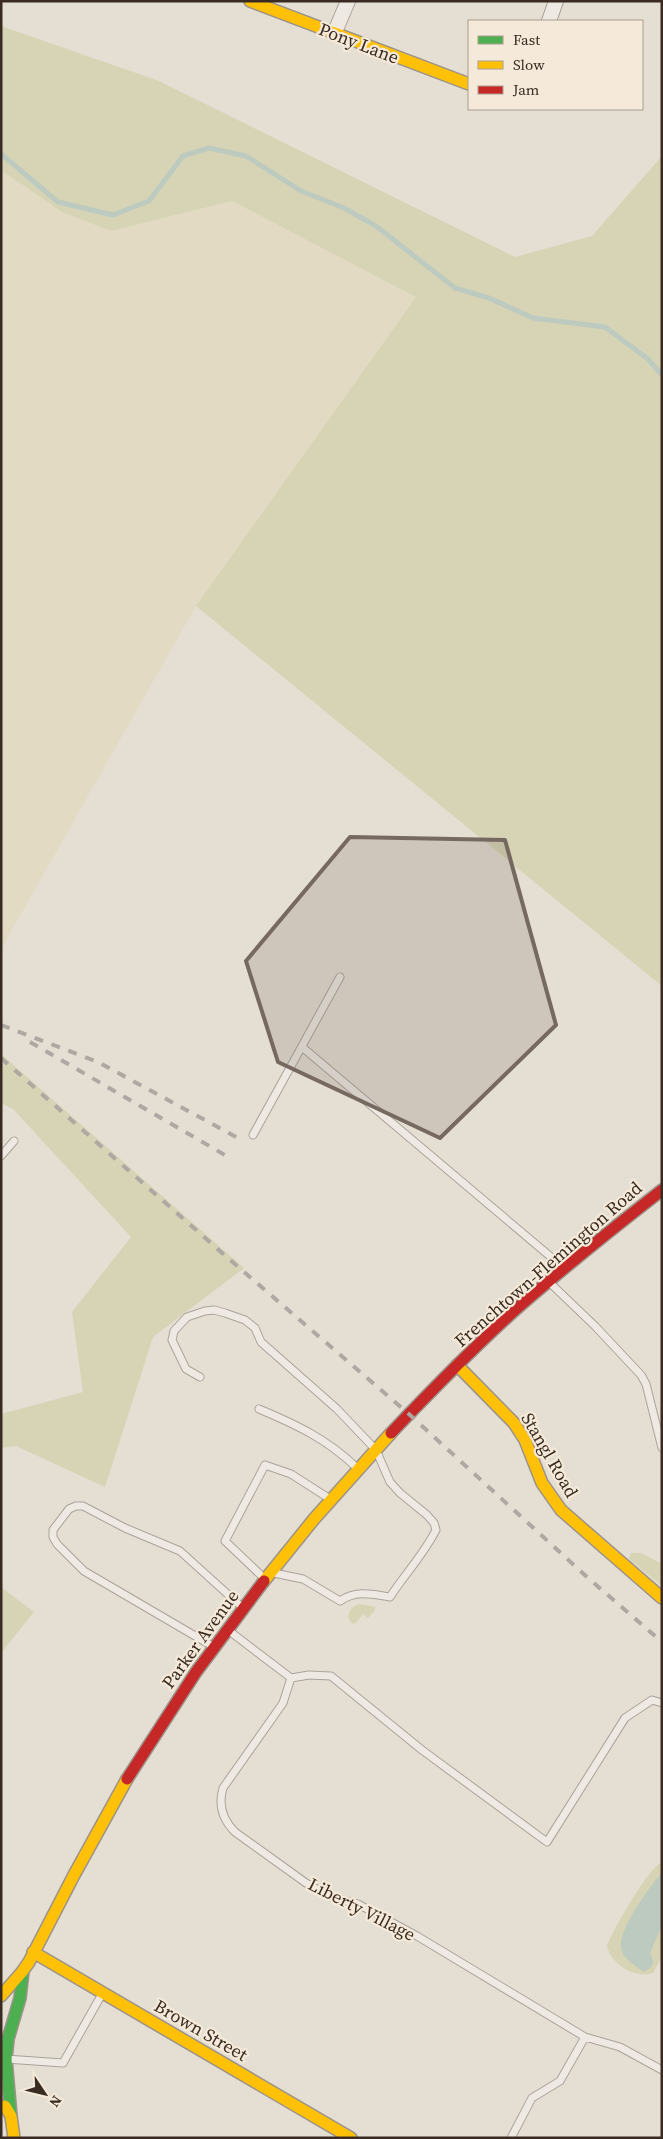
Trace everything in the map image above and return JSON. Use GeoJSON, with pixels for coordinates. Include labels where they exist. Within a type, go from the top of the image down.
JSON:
{"type":"FeatureCollection","features":[{"type":"Feature","properties":{"kind":"main road","name":"Pony Lane"},"geometry":{"type":"LineString","coordinates":[[250,1],[468,84]]}},
{"type":"Feature","properties":{"kind":"main road","name":"Frenchtown-Flemington Road"},"geometry":{"type":"LineString","coordinates":[[457,1365],[564,1268],[662,1190]]}},
{"type":"Feature","properties":{"kind":"main road","name":"Parker Avenue"},"geometry":{"type":"LineString","coordinates":[[1,1996],[5,1989],[23,1971],[70,1882],[142,1754],[243,1608],[331,1500],[457,1365]]}},
{"type":"Feature","properties":{"kind":"main road","name":"Stangl Road"},"geometry":{"type":"LineString","coordinates":[[457,1365],[514,1423],[525,1440],[542,1483],[561,1510],[662,1598]]}},
{"type":"Feature","properties":{"kind":"main road","name":"Brown Street"},"geometry":{"type":"LineString","coordinates":[[33,1952],[351,2138]]}},
{"type":"Feature","properties":{"kind":"main road","name":"Parker Avenue"},"geometry":{"type":"LineString","coordinates":[[14,2138],[6,2075],[6,2059],[8,2039],[20,1998],[23,1971]]}},
{"type":"Feature","properties":{"kind":"main road"},"geometry":{"type":"LineString","coordinates":[[1,2098],[11,2116]]}},
{"type":"Feature","properties":{"kind":"street"},"geometry":{"type":"LineString","coordinates":[[334,34],[348,1]]}},
{"type":"Feature","properties":{"kind":"street"},"geometry":{"type":"LineString","coordinates":[[549,20],[556,1]]}},
{"type":"Feature","properties":{"kind":"lane"},"geometry":{"type":"LineString","coordinates":[[253,1135],[340,977]]}},
{"type":"Feature","properties":{"kind":"lane"},"geometry":{"type":"LineString","coordinates":[[302,1046],[564,1268]]}},
{"type":"Feature","properties":{"kind":"lane"},"geometry":{"type":"LineString","coordinates":[[1,1156],[14,1141]]}},
{"type":"Feature","properties":{"kind":"lane"},"geometry":{"type":"LineString","coordinates":[[548,1282],[595,1326],[641,1375],[646,1384],[662,1448]]}},
{"type":"Feature","properties":{"kind":"lane"},"geometry":{"type":"LineString","coordinates":[[200,1377],[186,1369],[172,1340],[174,1332],[187,1317],[205,1311],[219,1311],[246,1320],[255,1328],[261,1342],[337,1409],[376,1450],[390,1482],[400,1493],[427,1515],[434,1523],[436,1530],[429,1545],[404,1575],[390,1597],[359,1593],[348,1595],[340,1602],[303,1579],[268,1576],[225,1541],[265,1465],[291,1474],[331,1500]]}},
{"type":"Feature","properties":{"kind":"lane"},"geometry":{"type":"LineString","coordinates":[[260,1409],[296,1425],[330,1444],[359,1470]]}},
{"type":"Feature","properties":{"kind":"lane"},"geometry":{"type":"LineString","coordinates":[[215,1648],[84,1571],[57,1544],[53,1537],[53,1530],[69,1509],[83,1506],[125,1528],[180,1551],[243,1608]]}},
{"type":"Feature","properties":{"kind":"lane"},"geometry":{"type":"LineString","coordinates":[[228,1630],[291,1678],[310,1675],[331,1676],[422,1750],[547,1842],[625,1718],[652,1700],[662,1704]]}},
{"type":"Feature","properties":{"kind":"lane","name":"Liberty Village"},"geometry":{"type":"LineString","coordinates":[[291,1678],[283,1703],[223,1788],[220,1800],[228,1825],[235,1832],[306,1882],[331,1897],[358,1904],[416,1936],[586,2037],[620,2047],[662,2070]]}},
{"type":"Feature","properties":{"kind":"lane"},"geometry":{"type":"LineString","coordinates":[[6,2059],[63,2063],[102,1993]]}},
{"type":"Feature","properties":{"kind":"lane"},"geometry":{"type":"LineString","coordinates":[[511,2138],[532,2098],[560,2082],[586,2037]]}},
{"type":"Feature","properties":{"kind":"highlighted area"},"geometry":{"type":"Polygon","coordinates":[[[350,837],[505,840],[556,1025],[440,1138],[278,1062],[246,961],[350,837]]]}},
{"type":"Feature","properties":{"kind":"shaded area"},"geometry":{"type":"Polygon","coordinates":[[[1,26],[159,81],[515,257],[592,236],[662,156],[662,986],[196,606],[416,297],[232,201],[111,231],[62,212],[1,170],[1,26]]]}},
{"type":"Feature","properties":{"kind":"shaded area"},"geometry":{"type":"Polygon","coordinates":[[[1,170],[62,212],[111,231],[232,201],[417,297],[196,606],[1,949],[1,170]]]}},
{"type":"Feature","properties":{"kind":"shaded area"},"geometry":{"type":"Polygon","coordinates":[[[1,1054],[244,1268],[153,1337],[105,1487],[16,1446],[1,1448],[1,1414],[83,1392],[72,1312],[131,1237],[13,1109],[1,1103],[1,1054]]]}},
{"type":"Feature","properties":{"kind":"shaded area"},"geometry":{"type":"Polygon","coordinates":[[[631,1553],[641,1553],[662,1564],[662,1586],[629,1559],[631,1553]]]}},
{"type":"Feature","properties":{"kind":"shaded area"},"geometry":{"type":"Polygon","coordinates":[[[1,1587],[34,1612],[1,1653],[1,1587]]]}},
{"type":"Feature","properties":{"kind":"shaded area"},"geometry":{"type":"Polygon","coordinates":[[[360,1604],[375,1607],[375,1610],[368,1618],[363,1614],[356,1623],[352,1624],[348,1617],[350,1612],[353,1607],[360,1604]]]}},
{"type":"Feature","properties":{"kind":"shaded area"},"geometry":{"type":"Polygon","coordinates":[[[662,1862],[662,1957],[653,1973],[638,1974],[618,1964],[609,1953],[607,1946],[623,1914],[640,1887],[648,1875],[662,1862]]]}},
{"type":"Feature","properties":{"kind":"shaded area"},"geometry":{"type":"Polygon","coordinates":[[[662,1873],[662,1925],[650,1953],[653,1961],[652,1966],[644,1972],[624,1955],[621,1940],[624,1930],[636,1908],[662,1873]]]}},
{"type":"Feature","properties":{"kind":"waterway"},"geometry":{"type":"LineString","coordinates":[[1,154],[58,202],[113,215],[149,201],[183,156],[209,148],[246,156],[301,191],[344,208],[376,226],[455,288],[489,298],[533,318],[605,327],[648,359],[662,375]]}},
{"type":"Feature","properties":{"kind":"railway"},"geometry":{"type":"LineString","coordinates":[[1,1025],[98,1062],[238,1138]]}},
{"type":"Feature","properties":{"kind":"railway"},"geometry":{"type":"LineString","coordinates":[[30,1042],[230,1158]]}},
{"type":"Feature","properties":{"kind":"railway"},"geometry":{"type":"LineString","coordinates":[[1,1058],[410,1415],[587,1577],[662,1642]]}},
{"type":"Feature","properties":{"kind":"traffic: fast"},"geometry":{"type":"LineString","coordinates":[[11,2116],[6,2059],[8,2039],[20,1998],[23,1971]]}},
{"type":"Feature","properties":{"kind":"traffic: slow"},"geometry":{"type":"LineString","coordinates":[[250,1],[468,84]]}},
{"type":"Feature","properties":{"kind":"traffic: slow"},"geometry":{"type":"LineString","coordinates":[[457,1365],[514,1423],[525,1440],[542,1483],[561,1510],[662,1598]]}},
{"type":"Feature","properties":{"kind":"traffic: slow"},"geometry":{"type":"LineString","coordinates":[[264,1581],[314,1519],[391,1433]]}},
{"type":"Feature","properties":{"kind":"traffic: slow"},"geometry":{"type":"LineString","coordinates":[[1,1996],[29,1962],[127,1779]]}},
{"type":"Feature","properties":{"kind":"traffic: slow"},"geometry":{"type":"LineString","coordinates":[[33,1952],[351,2138]]}},
{"type":"Feature","properties":{"kind":"traffic: slow"},"geometry":{"type":"LineString","coordinates":[[5,2106],[11,2116],[14,2138]]}},
{"type":"Feature","properties":{"kind":"traffic: jam"},"geometry":{"type":"LineString","coordinates":[[391,1433],[452,1370],[515,1310],[662,1190]]}},
{"type":"Feature","properties":{"kind":"traffic: jam"},"geometry":{"type":"LineString","coordinates":[[127,1779],[196,1672],[264,1581]]}}]}
